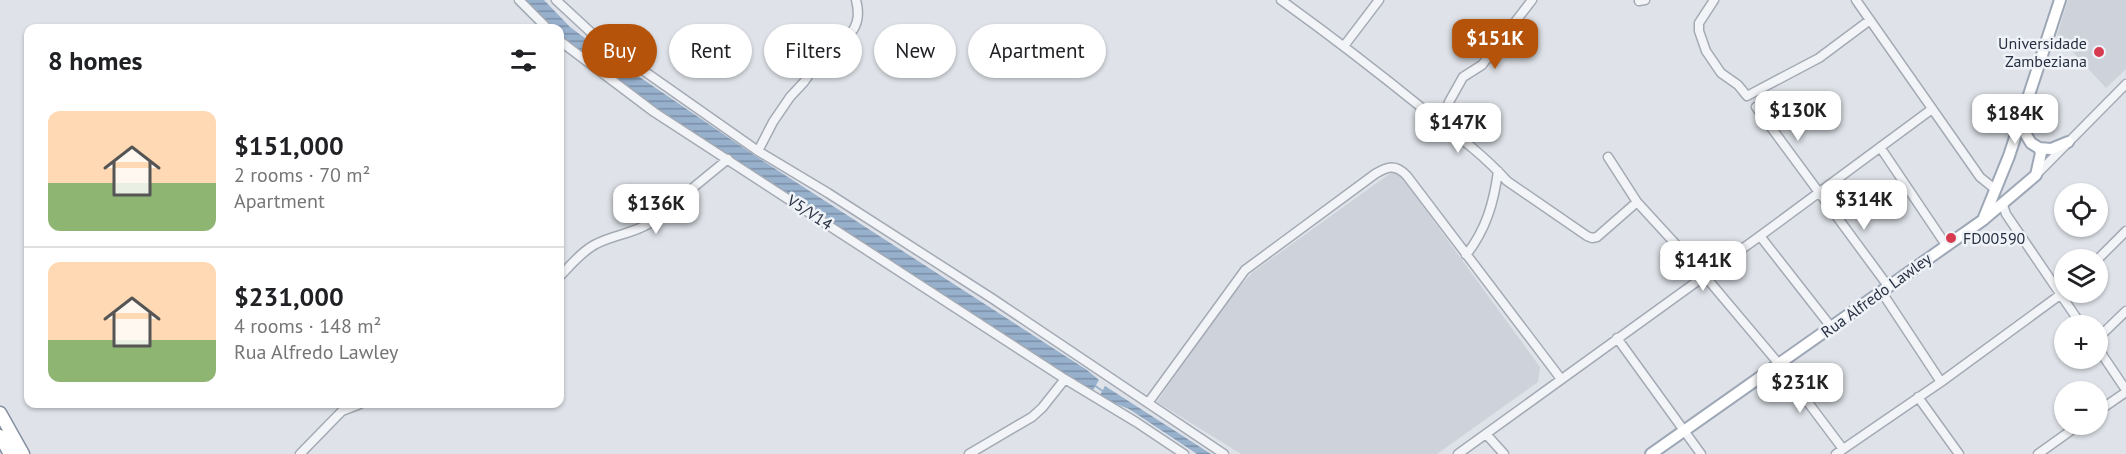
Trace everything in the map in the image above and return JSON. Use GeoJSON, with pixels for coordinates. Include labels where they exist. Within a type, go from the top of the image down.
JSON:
{"type":"FeatureCollection","features":[{"type":"Feature","properties":{"kind":"highway"},"geometry":{"type":"LineString","coordinates":[[0,413],[23,454]]}},
{"type":"Feature","properties":{"kind":"highway"},"geometry":{"type":"LineString","coordinates":[[0,436],[10,454]]}},
{"type":"Feature","properties":{"kind":"main road"},"geometry":{"type":"LineString","coordinates":[[1983,220],[2009,156],[2060,0]]}},
{"type":"Feature","properties":{"kind":"main road"},"geometry":{"type":"LineString","coordinates":[[2023,115],[2025,133],[2041,156],[2036,175]]}},
{"type":"Feature","properties":{"kind":"main road"},"geometry":{"type":"LineString","coordinates":[[2009,156],[2019,146],[2051,149],[2068,142]]}},
{"type":"Feature","properties":{"kind":"main road","name":"Rua Alfredo Lawley"},"geometry":{"type":"LineString","coordinates":[[1651,454],[1983,220],[2036,175]]}},
{"type":"Feature","properties":{"kind":"main road"},"geometry":{"type":"LineString","coordinates":[[1996,190],[1999,202],[2003,205]]}},
{"type":"Feature","properties":{"kind":"street"},"geometry":{"type":"LineString","coordinates":[[519,0],[543,24]]}},
{"type":"Feature","properties":{"kind":"street"},"geometry":{"type":"LineString","coordinates":[[556,0],[597,38],[758,151],[993,299],[1224,454]]}},
{"type":"Feature","properties":{"kind":"street"},"geometry":{"type":"LineString","coordinates":[[758,151],[772,122],[789,98],[815,66],[853,30],[858,15],[856,0]]}},
{"type":"Feature","properties":{"kind":"street"},"geometry":{"type":"LineString","coordinates":[[1281,0],[1344,46],[1515,186],[1592,238],[1597,237],[1637,202]]}},
{"type":"Feature","properties":{"kind":"street"},"geometry":{"type":"LineString","coordinates":[[1344,46],[1379,0]]}},
{"type":"Feature","properties":{"kind":"street"},"geometry":{"type":"LineString","coordinates":[[1438,121],[1445,112],[1462,77],[1482,65],[1532,0]]}},
{"type":"Feature","properties":{"kind":"street"},"geometry":{"type":"LineString","coordinates":[[1714,0],[1699,23],[1699,31],[1706,51],[1721,73],[1738,84],[1747,96],[1819,58],[1870,20]]}},
{"type":"Feature","properties":{"kind":"street"},"geometry":{"type":"LineString","coordinates":[[1856,0],[1980,177],[1996,190]]}},
{"type":"Feature","properties":{"kind":"street","name":"V5/V14"},"geometry":{"type":"LineString","coordinates":[[564,44],[654,112],[1184,454]]}},
{"type":"Feature","properties":{"kind":"street"},"geometry":{"type":"LineString","coordinates":[[2036,175],[2126,84]]}},
{"type":"Feature","properties":{"kind":"street"},"geometry":{"type":"LineString","coordinates":[[1756,107],[1819,192],[1885,289],[1941,382]]}},
{"type":"Feature","properties":{"kind":"street"},"geometry":{"type":"LineString","coordinates":[[1458,454],[1932,109]]}},
{"type":"Feature","properties":{"kind":"street"},"geometry":{"type":"LineString","coordinates":[[1880,147],[1946,245]]}},
{"type":"Feature","properties":{"kind":"street"},"geometry":{"type":"LineString","coordinates":[[1608,157],[1637,202],[1704,275],[1779,364],[1839,451],[1941,382],[2054,300]]}},
{"type":"Feature","properties":{"kind":"street"},"geometry":{"type":"LineString","coordinates":[[564,272],[596,244],[636,232],[650,224],[728,159]]}},
{"type":"Feature","properties":{"kind":"street"},"geometry":{"type":"LineString","coordinates":[[1148,403],[1245,270],[1385,168],[1393,166],[1401,169],[1561,379]]}},
{"type":"Feature","properties":{"kind":"street"},"geometry":{"type":"LineString","coordinates":[[1466,255],[1488,218],[1498,171]]}},
{"type":"Feature","properties":{"kind":"street"},"geometry":{"type":"LineString","coordinates":[[2003,205],[2006,214],[2054,281]]}},
{"type":"Feature","properties":{"kind":"street"},"geometry":{"type":"LineString","coordinates":[[2108,249],[2126,231]]}},
{"type":"Feature","properties":{"kind":"street"},"geometry":{"type":"LineString","coordinates":[[1760,236],[1832,328]]}},
{"type":"Feature","properties":{"kind":"street"},"geometry":{"type":"LineString","coordinates":[[2108,330],[2124,318]]}},
{"type":"Feature","properties":{"kind":"street"},"geometry":{"type":"LineString","coordinates":[[1617,338],[1701,454]]}},
{"type":"Feature","properties":{"kind":"street"},"geometry":{"type":"LineString","coordinates":[[2108,364],[2126,391],[2108,404]]}},
{"type":"Feature","properties":{"kind":"street"},"geometry":{"type":"LineString","coordinates":[[969,454],[1032,417],[1065,379]]}},
{"type":"Feature","properties":{"kind":"street"},"geometry":{"type":"LineString","coordinates":[[1918,397],[1959,454]]}},
{"type":"Feature","properties":{"kind":"street"},"geometry":{"type":"LineString","coordinates":[[300,454],[342,411],[350,408]]}},
{"type":"Feature","properties":{"kind":"street"},"geometry":{"type":"LineString","coordinates":[[1485,434],[1504,454]]}},
{"type":"Feature","properties":{"kind":"street"},"geometry":{"type":"LineString","coordinates":[[2038,454],[2065,435]]}},
{"type":"Feature","properties":{"kind":"shaded area","name":"Universidade Zambeziana"},"geometry":{"type":"Polygon","coordinates":[[[2068,0],[2126,0],[2126,69],[2106,88],[2057,35],[2068,0]]]}},
{"type":"Feature","properties":{"kind":"shaded area"},"geometry":{"type":"Polygon","coordinates":[[[1392,172],[1398,172],[1540,367],[1538,382],[1437,454],[1241,454],[1157,402],[1220,308],[1253,272],[1392,172]]]}},
{"type":"Feature","properties":{"kind":"water"},"geometry":{"type":"Polygon","coordinates":[[[525,0],[544,0],[582,36],[582,56],[564,39],[564,24],[549,24],[525,0]]]}},
{"type":"Feature","properties":{"kind":"water"},"geometry":{"type":"Polygon","coordinates":[[[613,78],[641,78],[754,155],[1087,370],[1099,380],[1092,392],[656,109],[613,78]]]}},
{"type":"Feature","properties":{"kind":"water"},"geometry":{"type":"Polygon","coordinates":[[[1105,386],[1211,454],[1197,454],[1129,409],[1099,397],[1105,386]]]}},
{"type":"Feature","properties":{"kind":"waterway"},"geometry":{"type":"LineString","coordinates":[[1094,385],[1104,392]]}},
{"type":"Feature","properties":{"kind":"place","name":"Universidade Zambeziana"},"geometry":{"type":"Point","coordinates":[2099,52]}},
{"type":"Feature","properties":{"kind":"place","name":"FD00590"},"geometry":{"type":"Point","coordinates":[1951,238]}}]}
